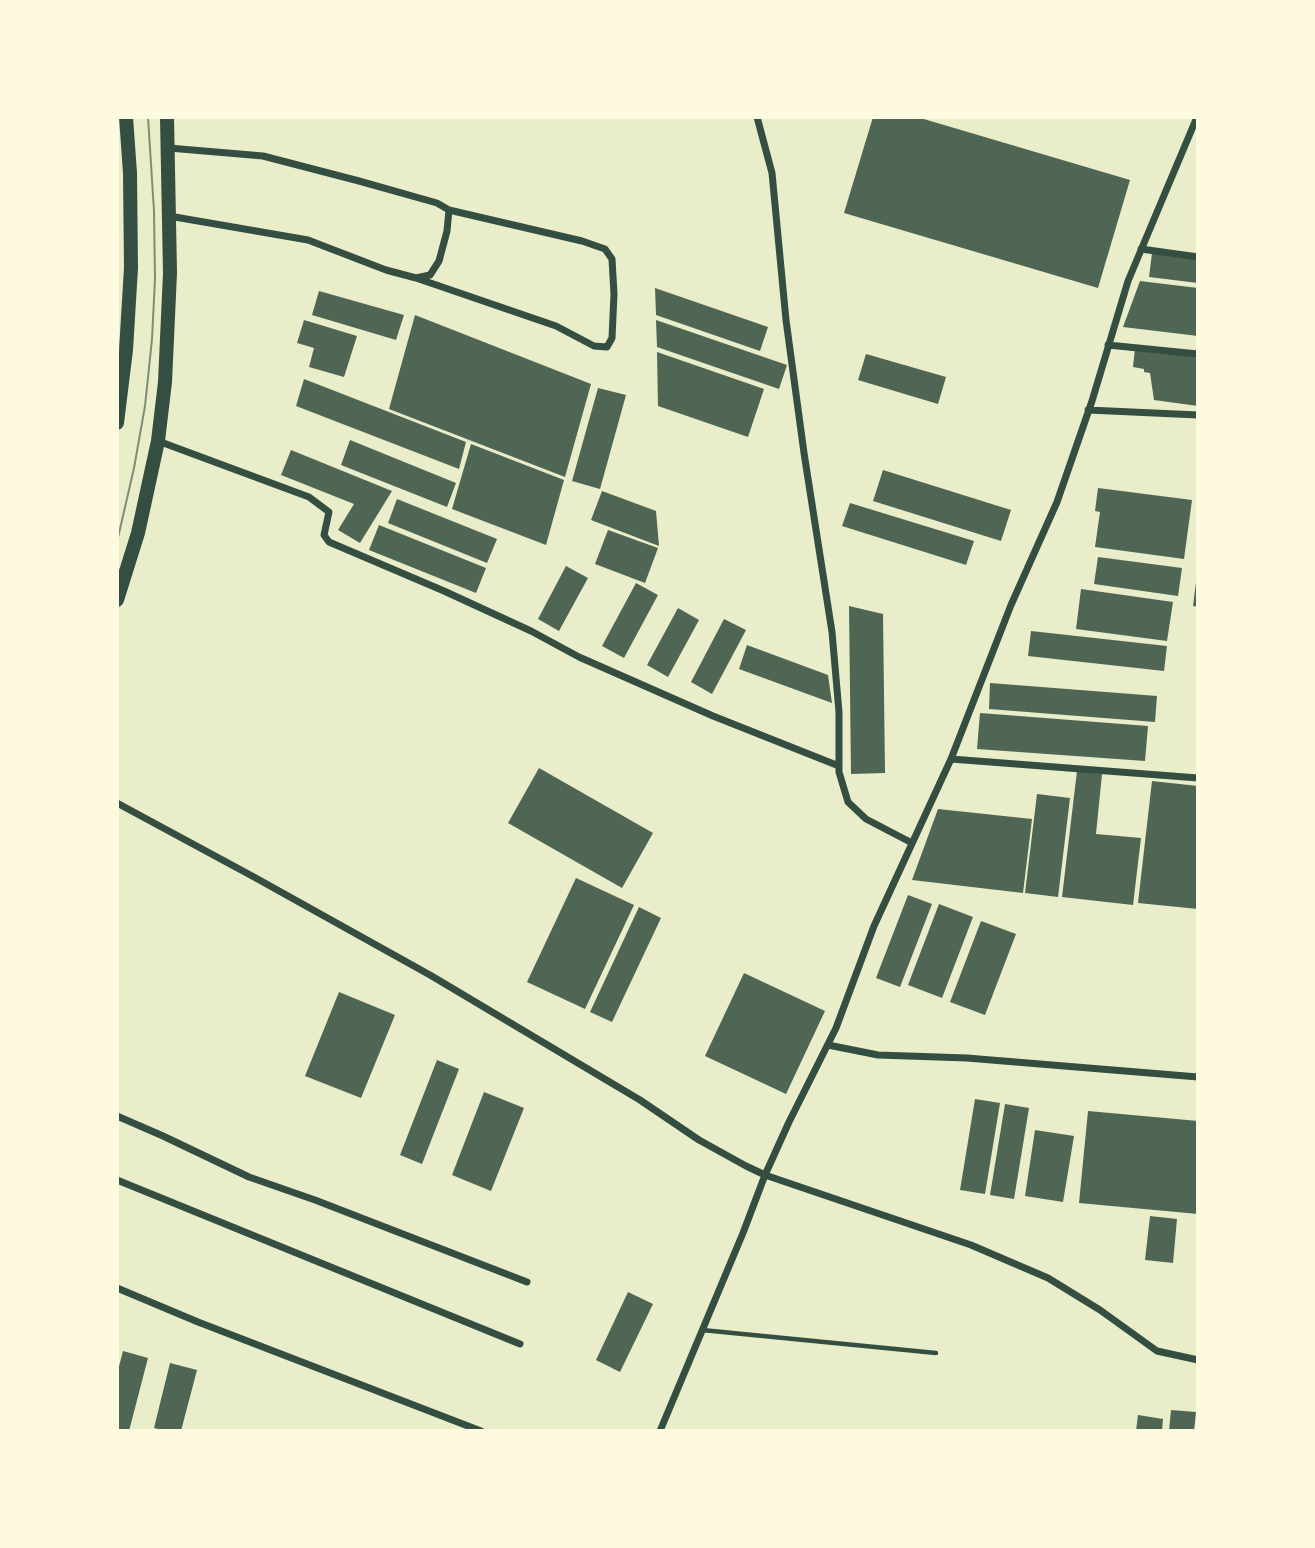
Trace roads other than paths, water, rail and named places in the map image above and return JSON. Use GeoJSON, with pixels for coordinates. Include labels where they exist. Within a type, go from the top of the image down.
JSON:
{"type":"FeatureCollection","features":[{"type":"Feature","properties":{"kind":"main road"},"geometry":{"type":"LineString","coordinates":[[117,423],[131,268],[130,173],[126,117]]}},
{"type":"Feature","properties":{"kind":"main road"},"geometry":{"type":"LineString","coordinates":[[117,600],[138,533],[158,441],[170,273],[167,117]]}},
{"type":"Feature","properties":{"kind":"street"},"geometry":{"type":"LineString","coordinates":[[757,117],[772,173],[786,320],[832,632],[839,712],[839,772],[848,802],[866,819],[912,843]]}},
{"type":"Feature","properties":{"kind":"street"},"geometry":{"type":"LineString","coordinates":[[660,1431],[765,1175],[836,1028],[874,926],[951,759],[1011,605],[1057,502],[1128,281],[1197,117]]}},
{"type":"Feature","properties":{"kind":"street"},"geometry":{"type":"LineString","coordinates":[[169,148],[263,156],[437,203],[449,210],[582,241],[605,249],[612,259],[612,338],[607,347],[594,346],[556,326],[386,270],[308,240],[169,216]]}},
{"type":"Feature","properties":{"kind":"street"},"geometry":{"type":"LineString","coordinates":[[416,278],[430,275],[439,261],[449,210]]}},
{"type":"Feature","properties":{"kind":"street"},"geometry":{"type":"LineString","coordinates":[[1141,250],[1198,257]]}},
{"type":"Feature","properties":{"kind":"street"},"geometry":{"type":"LineString","coordinates":[[1108,345],[1198,354]]}},
{"type":"Feature","properties":{"kind":"street"},"geometry":{"type":"LineString","coordinates":[[1088,410],[1198,415]]}},
{"type":"Feature","properties":{"kind":"street"},"geometry":{"type":"LineString","coordinates":[[158,441],[309,497],[329,512],[324,534],[329,542],[444,591],[591,662],[713,716],[839,766]]}},
{"type":"Feature","properties":{"kind":"street"},"geometry":{"type":"LineString","coordinates":[[951,759],[1198,778]]}},
{"type":"Feature","properties":{"kind":"street"},"geometry":{"type":"LineString","coordinates":[[117,803],[430,975],[640,1100],[699,1140],[765,1175],[971,1245],[1048,1278],[1100,1310],[1157,1352],[1198,1360]]}},
{"type":"Feature","properties":{"kind":"street"},"geometry":{"type":"LineString","coordinates":[[828,1045],[878,1055],[967,1058],[1198,1077]]}},
{"type":"Feature","properties":{"kind":"street"},"geometry":{"type":"LineString","coordinates":[[117,1116],[249,1177],[527,1282]]}},
{"type":"Feature","properties":{"kind":"street"},"geometry":{"type":"LineString","coordinates":[[117,1180],[520,1344]]}},
{"type":"Feature","properties":{"kind":"street"},"geometry":{"type":"LineString","coordinates":[[117,1289],[481,1431]]}},
{"type":"Feature","properties":{"kind":"lane"},"geometry":{"type":"LineString","coordinates":[[702,1330],[936,1353]]}},
{"type":"Feature","properties":{"kind":"tram line"},"geometry":{"type":"LineString","coordinates":[[117,542],[145,406],[152,339],[154,211],[148,117]]}}]}
